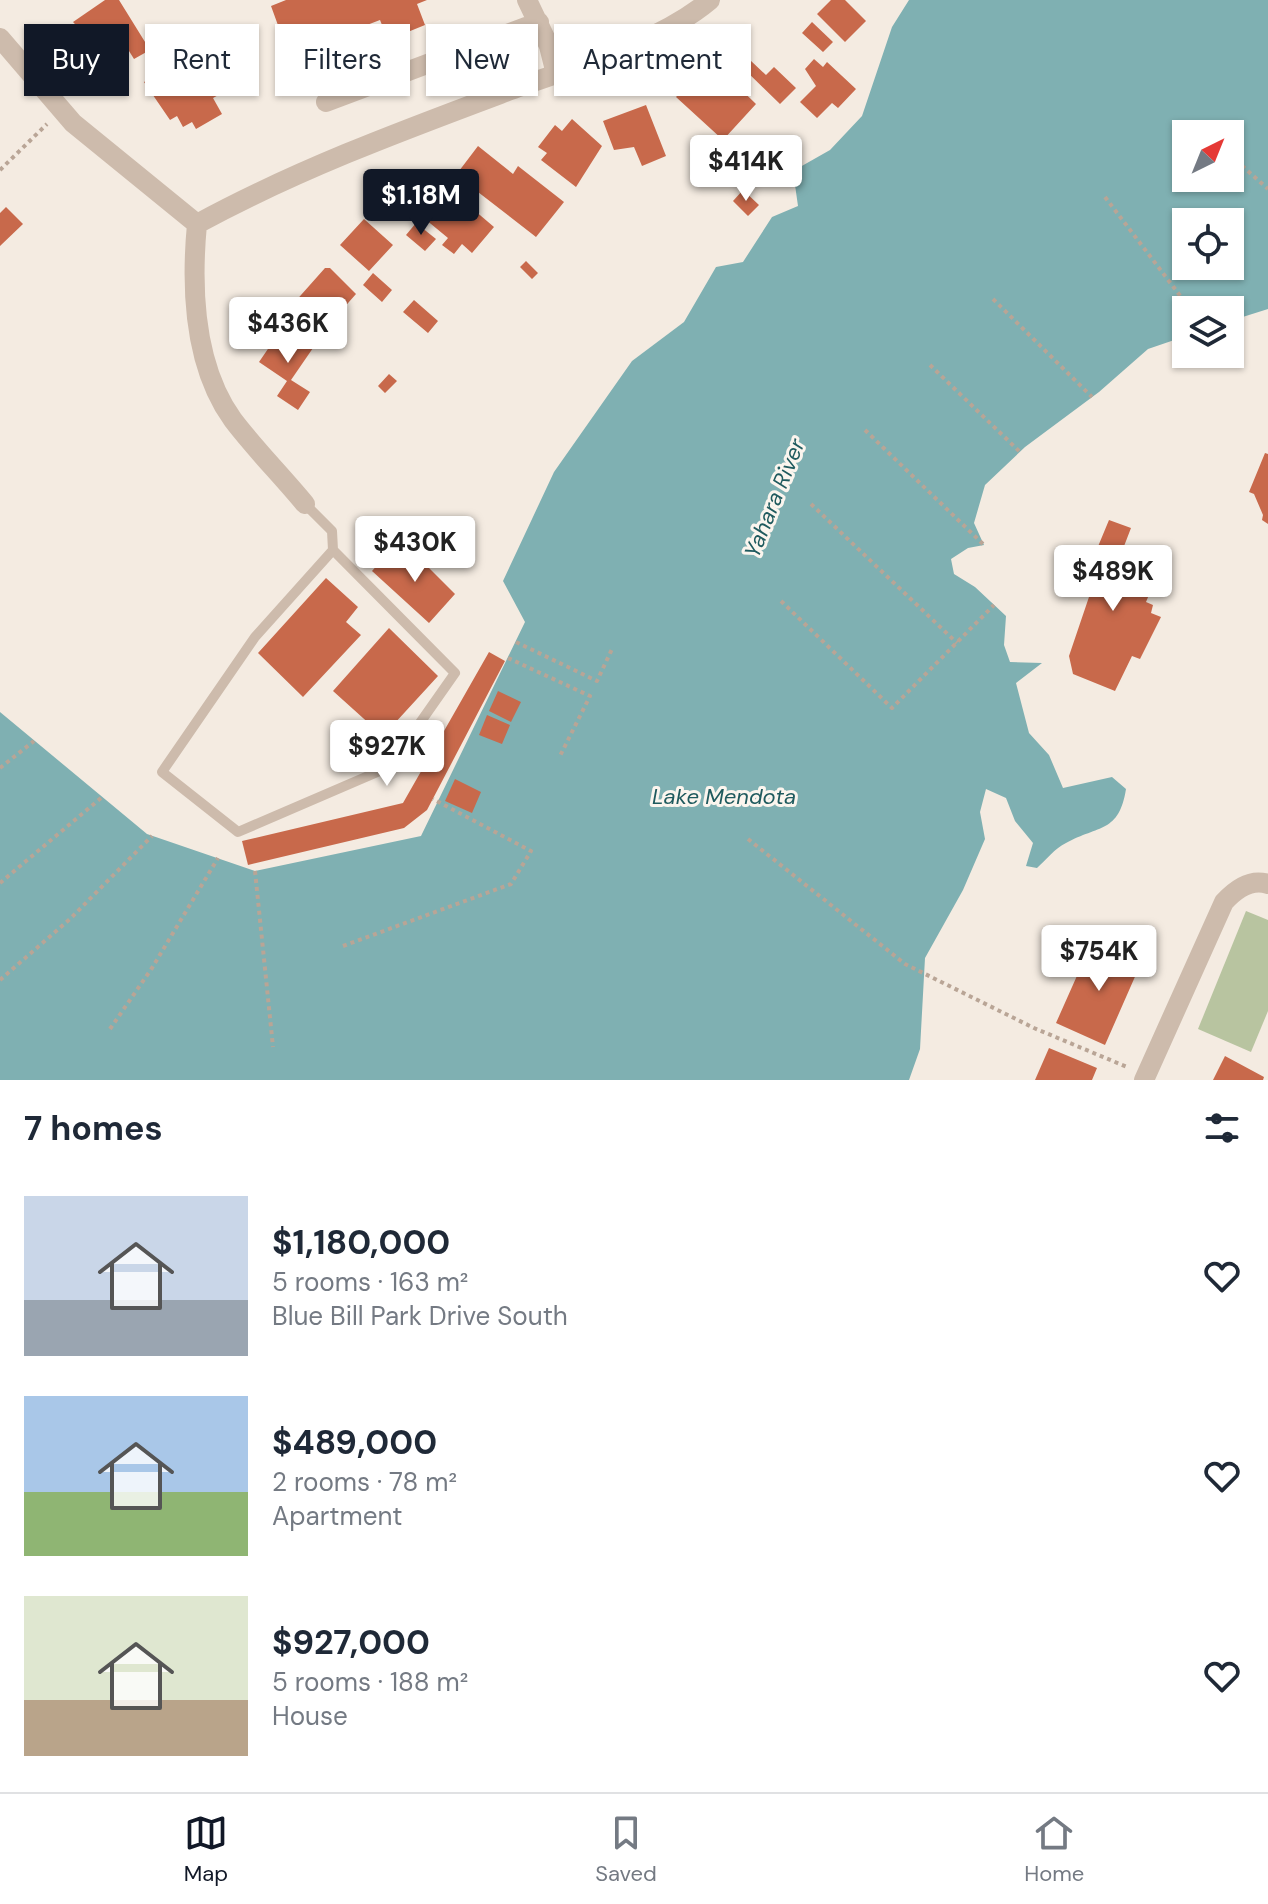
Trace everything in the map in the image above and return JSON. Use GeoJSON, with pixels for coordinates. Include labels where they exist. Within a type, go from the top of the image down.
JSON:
{"type":"FeatureCollection","features":[{"type":"Feature","properties":{"kind":"street"},"geometry":{"type":"LineString","coordinates":[[527,0],[539,22],[554,68]]}},
{"type":"Feature","properties":{"kind":"street"},"geometry":{"type":"LineString","coordinates":[[672,24],[696,12],[710,0]]}},
{"type":"Feature","properties":{"kind":"street"},"geometry":{"type":"LineString","coordinates":[[326,102],[539,22]]}},
{"type":"Feature","properties":{"kind":"street"},"geometry":{"type":"LineString","coordinates":[[0,38],[61,111],[197,224]]}},
{"type":"Feature","properties":{"kind":"street"},"geometry":{"type":"LineString","coordinates":[[197,224],[262,189],[320,163],[554,75]]}},
{"type":"Feature","properties":{"kind":"street"},"geometry":{"type":"LineString","coordinates":[[197,224],[193,271],[204,359],[232,418],[305,504]]}},
{"type":"Feature","properties":{"kind":"street"},"geometry":{"type":"LineString","coordinates":[[1145,1078],[1224,902],[1238,888],[1261,881],[1268,884]]}},
{"type":"Feature","properties":{"kind":"lane"},"geometry":{"type":"LineString","coordinates":[[305,504],[332,531],[333,550],[455,673],[389,767],[238,832],[162,772],[255,637],[333,550]]}},
{"type":"Feature","properties":{"kind":"path"},"geometry":{"type":"LineString","coordinates":[[0,170],[61,111]]}},
{"type":"Feature","properties":{"kind":"path"},"geometry":{"type":"LineString","coordinates":[[1244,168],[1268,189]]}},
{"type":"Feature","properties":{"kind":"path"},"geometry":{"type":"LineString","coordinates":[[1105,197],[1180,296]]}},
{"type":"Feature","properties":{"kind":"path"},"geometry":{"type":"LineString","coordinates":[[993,299],[1092,397]]}},
{"type":"Feature","properties":{"kind":"path"},"geometry":{"type":"LineString","coordinates":[[930,365],[1020,452]]}},
{"type":"Feature","properties":{"kind":"path"},"geometry":{"type":"LineString","coordinates":[[865,430],[984,545]]}},
{"type":"Feature","properties":{"kind":"path"},"geometry":{"type":"LineString","coordinates":[[811,504],[957,643]]}},
{"type":"Feature","properties":{"kind":"path"},"geometry":{"type":"LineString","coordinates":[[781,601],[892,708],[994,605]]}},
{"type":"Feature","properties":{"kind":"path"},"geometry":{"type":"LineString","coordinates":[[516,642],[597,681],[613,647]]}},
{"type":"Feature","properties":{"kind":"path"},"geometry":{"type":"LineString","coordinates":[[508,658],[590,696],[559,758]]}},
{"type":"Feature","properties":{"kind":"path"},"geometry":{"type":"LineString","coordinates":[[0,768],[34,741]]}},
{"type":"Feature","properties":{"kind":"path"},"geometry":{"type":"LineString","coordinates":[[0,883],[101,798]]}},
{"type":"Feature","properties":{"kind":"path"},"geometry":{"type":"LineString","coordinates":[[343,946],[511,884],[531,851],[433,799]]}},
{"type":"Feature","properties":{"kind":"path"},"geometry":{"type":"LineString","coordinates":[[0,980],[70,919],[152,836]]}},
{"type":"Feature","properties":{"kind":"path"},"geometry":{"type":"LineString","coordinates":[[748,839],[905,964],[1034,1028],[1145,1078]]}},
{"type":"Feature","properties":{"kind":"path"},"geometry":{"type":"LineString","coordinates":[[110,1029],[152,968],[218,858]]}},
{"type":"Feature","properties":{"kind":"path"},"geometry":{"type":"LineString","coordinates":[[255,871],[273,1047]]}},
{"type":"Feature","properties":{"kind":"green space"},"geometry":{"type":"Polygon","coordinates":[[[1246,911],[1268,920],[1268,1011],[1251,1052],[1198,1029],[1246,911]]]}},
{"type":"Feature","properties":{"kind":"water","name":"Lake Mendota"},"geometry":{"type":"Polygon","coordinates":[[[909,0],[1268,0],[1268,309],[1244,317],[1244,296],[1172,296],[1172,341],[1148,349],[1099,392],[1025,447],[985,485],[974,523],[984,545],[968,548],[951,559],[954,574],[975,587],[1006,616],[1004,645],[1010,662],[1042,663],[1016,683],[1029,733],[1049,755],[1063,788],[1112,777],[1126,789],[1123,803],[1113,821],[1062,845],[1037,868],[1026,866],[1033,843],[1015,821],[1006,798],[986,789],[980,812],[985,839],[963,890],[925,958],[920,1049],[909,1080],[0,1080],[0,712],[147,834],[255,871],[421,836],[525,622],[503,581],[554,472],[632,361],[684,322],[716,267],[743,262],[772,217],[798,206],[793,171],[830,150],[862,116],[892,27],[909,0]]]}},
{"type":"Feature","properties":{"kind":"building"},"geometry":{"type":"Polygon","coordinates":[[[105,0],[119,0],[145,42],[145,53],[134,59],[129,51],[129,24],[73,22],[105,0]]]}},
{"type":"Feature","properties":{"kind":"building"},"geometry":{"type":"Polygon","coordinates":[[[286,0],[427,0],[417,4],[425,25],[410,31],[410,24],[382,24],[380,20],[370,24],[278,24],[271,6],[286,0]]]}},
{"type":"Feature","properties":{"kind":"building"},"geometry":{"type":"Polygon","coordinates":[[[831,0],[845,0],[866,21],[845,42],[817,14],[831,0]]]}},
{"type":"Feature","properties":{"kind":"building"},"geometry":{"type":"Polygon","coordinates":[[[812,22],[833,42],[823,52],[802,33],[812,22]]]}},
{"type":"Feature","properties":{"kind":"building"},"geometry":{"type":"Polygon","coordinates":[[[814,59],[823,67],[827,62],[856,89],[838,108],[832,103],[817,118],[800,102],[816,86],[805,69],[814,59]]]}},
{"type":"Feature","properties":{"kind":"building"},"geometry":{"type":"Polygon","coordinates":[[[751,61],[766,75],[774,67],[796,88],[780,104],[751,76],[751,61]]]}},
{"type":"Feature","properties":{"kind":"building"},"geometry":{"type":"Polygon","coordinates":[[[154,96],[217,96],[213,98],[222,114],[196,129],[192,122],[183,127],[177,116],[170,120],[154,96]]]}},
{"type":"Feature","properties":{"kind":"building"},"geometry":{"type":"Polygon","coordinates":[[[748,96],[756,104],[723,140],[676,97],[748,96]]]}},
{"type":"Feature","properties":{"kind":"building"},"geometry":{"type":"Polygon","coordinates":[[[646,105],[666,156],[642,166],[634,147],[614,150],[603,121],[646,105]]]}},
{"type":"Feature","properties":{"kind":"building"},"geometry":{"type":"Polygon","coordinates":[[[572,119],[602,146],[576,187],[541,160],[547,153],[538,147],[555,125],[562,131],[572,119]]]}},
{"type":"Feature","properties":{"kind":"building"},"geometry":{"type":"Polygon","coordinates":[[[478,146],[513,174],[518,166],[564,202],[536,237],[456,175],[478,146]]]}},
{"type":"Feature","properties":{"kind":"building"},"geometry":{"type":"Polygon","coordinates":[[[427,170],[494,227],[472,253],[462,244],[454,254],[442,245],[448,238],[402,200],[427,170]]]}},
{"type":"Feature","properties":{"kind":"building"},"geometry":{"type":"Polygon","coordinates":[[[743,190],[759,205],[748,216],[733,201],[743,190]]]}},
{"type":"Feature","properties":{"kind":"building"},"geometry":{"type":"Polygon","coordinates":[[[6,207],[23,224],[0,246],[0,213],[6,207]]]}},
{"type":"Feature","properties":{"kind":"building"},"geometry":{"type":"Polygon","coordinates":[[[364,219],[393,245],[369,271],[340,245],[364,219]]]}},
{"type":"Feature","properties":{"kind":"building"},"geometry":{"type":"Polygon","coordinates":[[[416,223],[436,239],[425,251],[406,235],[416,223]]]}},
{"type":"Feature","properties":{"kind":"building"},"geometry":{"type":"Polygon","coordinates":[[[526,261],[538,273],[532,279],[520,267],[526,261]]]}},
{"type":"Feature","properties":{"kind":"building"},"geometry":{"type":"Polygon","coordinates":[[[325,268],[330,268],[356,294],[341,311],[333,303],[315,324],[293,304],[325,268]]]}},
{"type":"Feature","properties":{"kind":"building"},"geometry":{"type":"Polygon","coordinates":[[[373,273],[392,290],[382,302],[363,285],[373,273]]]}},
{"type":"Feature","properties":{"kind":"building"},"geometry":{"type":"Polygon","coordinates":[[[414,300],[438,321],[428,333],[403,312],[414,300]]]}},
{"type":"Feature","properties":{"kind":"building"},"geometry":{"type":"Polygon","coordinates":[[[283,327],[313,348],[291,380],[310,392],[298,410],[277,396],[287,381],[259,362],[283,327]]]}},
{"type":"Feature","properties":{"kind":"building"},"geometry":{"type":"Polygon","coordinates":[[[389,374],[397,381],[385,393],[378,386],[389,374]]]}},
{"type":"Feature","properties":{"kind":"building"},"geometry":{"type":"Polygon","coordinates":[[[1265,453],[1268,454],[1268,524],[1262,520],[1263,515],[1254,494],[1249,492],[1265,453]]]}},
{"type":"Feature","properties":{"kind":"building"},"geometry":{"type":"Polygon","coordinates":[[[1109,520],[1131,528],[1121,554],[1135,560],[1132,568],[1156,578],[1146,602],[1153,605],[1151,613],[1161,617],[1140,659],[1132,656],[1115,691],[1073,674],[1069,656],[1090,594],[1082,585],[1109,520]]]}},
{"type":"Feature","properties":{"kind":"building"},"geometry":{"type":"Polygon","coordinates":[[[410,549],[455,594],[429,623],[372,571],[388,553],[397,562],[410,549]]]}},
{"type":"Feature","properties":{"kind":"building"},"geometry":{"type":"Polygon","coordinates":[[[326,578],[358,607],[346,622],[361,635],[303,697],[258,653],[326,578]]]}},
{"type":"Feature","properties":{"kind":"building"},"geometry":{"type":"Polygon","coordinates":[[[389,628],[438,676],[383,736],[333,691],[389,628]]]}},
{"type":"Feature","properties":{"kind":"building"},"geometry":{"type":"Polygon","coordinates":[[[489,652],[505,661],[427,810],[404,828],[248,865],[242,841],[403,803],[489,652]]]}},
{"type":"Feature","properties":{"kind":"building"},"geometry":{"type":"Polygon","coordinates":[[[498,691],[521,702],[511,722],[489,711],[498,691]]]}},
{"type":"Feature","properties":{"kind":"building"},"geometry":{"type":"Polygon","coordinates":[[[487,715],[510,725],[502,744],[479,735],[487,715]]]}},
{"type":"Feature","properties":{"kind":"building"},"geometry":{"type":"Polygon","coordinates":[[[455,779],[481,792],[472,813],[445,801],[455,779]]]}},
{"type":"Feature","properties":{"kind":"building"},"geometry":{"type":"Polygon","coordinates":[[[1092,942],[1141,963],[1105,1045],[1056,1023],[1092,942]]]}},
{"type":"Feature","properties":{"kind":"building"},"geometry":{"type":"Polygon","coordinates":[[[1049,1048],[1097,1068],[1092,1080],[1035,1080],[1049,1048]]]}},
{"type":"Feature","properties":{"kind":"building"},"geometry":{"type":"Polygon","coordinates":[[[1225,1056],[1264,1077],[1263,1080],[1213,1080],[1225,1056]]]}},
{"type":"Feature","properties":{"kind":"water label","name":"Yahara River"},"geometry":{"type":"Point","coordinates":[774,498]}}]}
